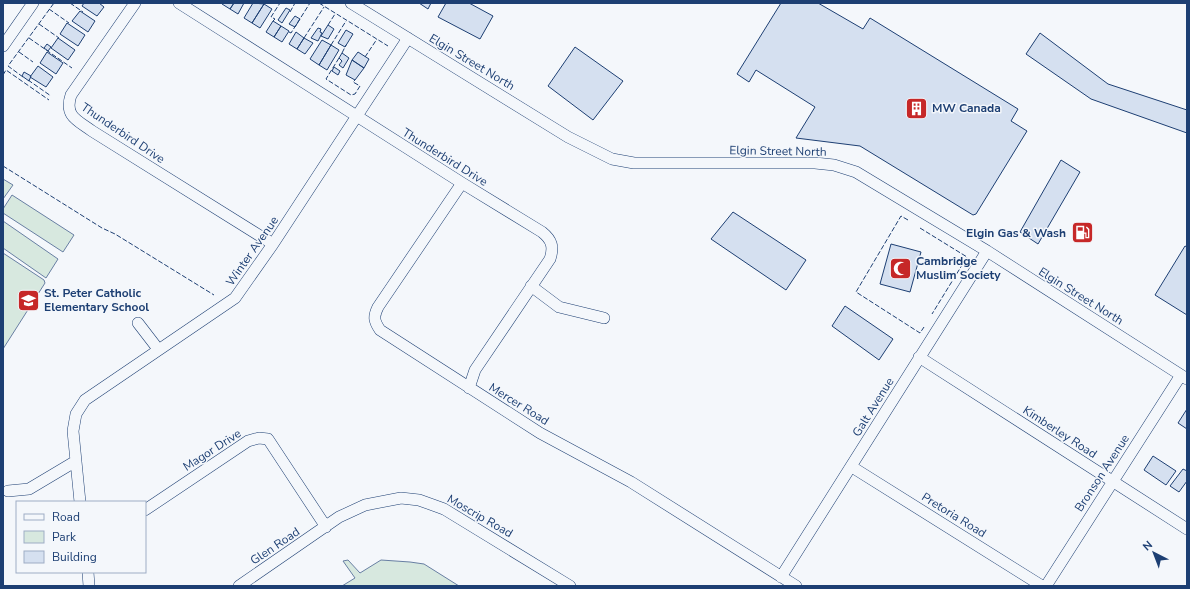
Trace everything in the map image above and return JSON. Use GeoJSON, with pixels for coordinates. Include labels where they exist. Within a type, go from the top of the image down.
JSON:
{"type":"FeatureCollection","features":[{"type":"Feature","properties":{"kind":"street"},"geometry":{"type":"LineString","coordinates":[[3,46],[33,3]]}},
{"type":"Feature","properties":{"kind":"street","name":"Thunderbird Drive"},"geometry":{"type":"LineString","coordinates":[[135,3],[71,95],[68,105],[71,116],[92,131],[273,244]]}},
{"type":"Feature","properties":{"kind":"street","name":"Thunderbird Drive"},"geometry":{"type":"LineString","coordinates":[[179,3],[357,117],[542,232],[551,241],[553,250],[550,259],[476,370],[469,388]]}},
{"type":"Feature","properties":{"kind":"street","name":"Elgin Street North"},"geometry":{"type":"LineString","coordinates":[[351,3],[568,137],[612,159],[634,163],[815,163],[834,165],[856,172],[986,251],[1184,377]]}},
{"type":"Feature","properties":{"kind":"street","name":"Winter Avenue"},"geometry":{"type":"LineString","coordinates":[[80,501],[73,431],[76,414],[85,400],[235,298],[273,244],[408,38]]}},
{"type":"Feature","properties":{"kind":"street","name":"Mercer Road"},"geometry":{"type":"LineString","coordinates":[[462,183],[378,307],[374,316],[380,330],[540,433],[631,482],[796,586]]}},
{"type":"Feature","properties":{"kind":"street","name":"Galt Avenue"},"geometry":{"type":"LineString","coordinates":[[781,576],[852,467],[986,251]]}},
{"type":"Feature","properties":{"kind":"street"},"geometry":{"type":"LineString","coordinates":[[531,286],[559,307],[604,318]]}},
{"type":"Feature","properties":{"kind":"street"},"geometry":{"type":"LineString","coordinates":[[138,323],[158,350]]}},
{"type":"Feature","properties":{"kind":"street","name":"Kimberley Road"},"geometry":{"type":"LineString","coordinates":[[919,357],[1187,529]]}},
{"type":"Feature","properties":{"kind":"street","name":"Bronson Avenue"},"geometry":{"type":"LineString","coordinates":[[1046,586],[1113,481],[1184,377]]}},
{"type":"Feature","properties":{"kind":"street","name":"Magor Drive"},"geometry":{"type":"LineString","coordinates":[[146,509],[248,441],[259,438],[268,439],[326,527]]}},
{"type":"Feature","properties":{"kind":"street"},"geometry":{"type":"LineString","coordinates":[[8,491],[29,489],[76,461]]}},
{"type":"Feature","properties":{"kind":"street","name":"Pretoria Road"},"geometry":{"type":"LineString","coordinates":[[852,467],[1042,586]]}},
{"type":"Feature","properties":{"kind":"street","name":"Moscrip Road"},"geometry":{"type":"LineString","coordinates":[[326,527],[339,518],[365,505],[401,498],[419,500],[457,516],[570,586]]}},
{"type":"Feature","properties":{"kind":"street","name":"Glen Road"},"geometry":{"type":"LineString","coordinates":[[239,586],[326,527]]}},
{"type":"Feature","properties":{"kind":"street"},"geometry":{"type":"LineString","coordinates":[[88,573],[89,586]]}},
{"type":"Feature","properties":{"kind":"green space"},"geometry":{"type":"Polygon","coordinates":[[[3,179],[13,185],[3,199],[3,179]]]}},
{"type":"Feature","properties":{"kind":"green space"},"geometry":{"type":"Polygon","coordinates":[[[12,195],[74,235],[63,252],[3,213],[3,209],[12,195]]]}},
{"type":"Feature","properties":{"kind":"green space"},"geometry":{"type":"Polygon","coordinates":[[[3,221],[58,259],[46,278],[3,248],[3,221]]]}},
{"type":"Feature","properties":{"kind":"green space"},"geometry":{"type":"Polygon","coordinates":[[[3,253],[44,280],[45,283],[3,349],[3,253]]]}},
{"type":"Feature","properties":{"kind":"green space"},"geometry":{"type":"Polygon","coordinates":[[[348,560],[360,573],[381,560],[424,564],[459,586],[342,586],[355,578],[343,561],[348,560]]]}},
{"type":"Feature","properties":{"kind":"building"},"geometry":{"type":"Polygon","coordinates":[[[84,3],[99,3],[104,7],[97,16],[82,6],[84,3]]]}},
{"type":"Feature","properties":{"kind":"building"},"geometry":{"type":"Polygon","coordinates":[[[222,3],[234,3],[230,9],[222,3]]]}},
{"type":"Feature","properties":{"kind":"building"},"geometry":{"type":"Polygon","coordinates":[[[234,3],[244,3],[238,14],[230,9],[234,3]]]}},
{"type":"Feature","properties":{"kind":"building"},"geometry":{"type":"Polygon","coordinates":[[[253,3],[264,4],[252,23],[244,18],[253,3]]]}},
{"type":"Feature","properties":{"kind":"building"},"geometry":{"type":"Polygon","coordinates":[[[419,3],[431,3],[428,9],[419,3]]]}},
{"type":"Feature","properties":{"kind":"building"},"geometry":{"type":"Polygon","coordinates":[[[446,3],[469,3],[493,16],[480,39],[438,17],[446,3]]]}},
{"type":"Feature","properties":{"kind":"building","name":"MW Canada"},"geometry":{"type":"Polygon","coordinates":[[[781,3],[818,3],[863,29],[870,18],[1018,109],[1011,121],[1027,131],[976,214],[973,215],[860,146],[796,138],[815,107],[756,70],[749,82],[737,74],[781,3]]]}},
{"type":"Feature","properties":{"kind":"building"},"geometry":{"type":"Polygon","coordinates":[[[264,4],[272,9],[260,28],[252,23],[264,4]]]}},
{"type":"Feature","properties":{"kind":"building"},"geometry":{"type":"Polygon","coordinates":[[[286,8],[290,10],[282,23],[278,20],[286,8]]]}},
{"type":"Feature","properties":{"kind":"building"},"geometry":{"type":"Polygon","coordinates":[[[80,11],[95,21],[88,32],[72,21],[80,11]]]}},
{"type":"Feature","properties":{"kind":"building"},"geometry":{"type":"Polygon","coordinates":[[[295,16],[300,19],[295,27],[289,24],[295,16]]]}},
{"type":"Feature","properties":{"kind":"building"},"geometry":{"type":"Polygon","coordinates":[[[273,21],[281,26],[274,37],[266,32],[273,21]]]}},
{"type":"Feature","properties":{"kind":"building"},"geometry":{"type":"Polygon","coordinates":[[[67,23],[85,35],[78,46],[60,34],[67,23]]]}},
{"type":"Feature","properties":{"kind":"building"},"geometry":{"type":"Polygon","coordinates":[[[328,25],[334,29],[328,39],[321,36],[328,25]]]}},
{"type":"Feature","properties":{"kind":"building"},"geometry":{"type":"Polygon","coordinates":[[[281,26],[289,31],[282,42],[274,37],[281,26]]]}},
{"type":"Feature","properties":{"kind":"building"},"geometry":{"type":"Polygon","coordinates":[[[318,28],[321,29],[320,32],[322,33],[318,41],[311,38],[318,28]]]}},
{"type":"Feature","properties":{"kind":"building"},"geometry":{"type":"Polygon","coordinates":[[[346,30],[353,34],[345,47],[338,43],[346,30]]]}},
{"type":"Feature","properties":{"kind":"building"},"geometry":{"type":"Polygon","coordinates":[[[296,32],[304,38],[297,49],[289,44],[296,32]]]}},
{"type":"Feature","properties":{"kind":"building"},"geometry":{"type":"Polygon","coordinates":[[[1040,33],[1108,84],[1187,110],[1187,133],[1091,99],[1026,54],[1040,33]]]}},
{"type":"Feature","properties":{"kind":"building"},"geometry":{"type":"Polygon","coordinates":[[[58,38],[75,50],[68,60],[51,48],[58,38]]]}},
{"type":"Feature","properties":{"kind":"building"},"geometry":{"type":"Polygon","coordinates":[[[304,38],[313,43],[305,54],[297,49],[304,38]]]}},
{"type":"Feature","properties":{"kind":"building"},"geometry":{"type":"Polygon","coordinates":[[[322,40],[331,45],[319,65],[310,59],[322,40]]]}},
{"type":"Feature","properties":{"kind":"building"},"geometry":{"type":"Polygon","coordinates":[[[47,44],[51,47],[48,51],[44,48],[47,44]]]}},
{"type":"Feature","properties":{"kind":"building"},"geometry":{"type":"Polygon","coordinates":[[[331,45],[339,50],[327,70],[319,65],[331,45]]]}},
{"type":"Feature","properties":{"kind":"building"},"geometry":{"type":"Polygon","coordinates":[[[575,47],[623,81],[593,120],[548,86],[575,47]]]}},
{"type":"Feature","properties":{"kind":"building"},"geometry":{"type":"Polygon","coordinates":[[[47,52],[63,63],[56,74],[40,63],[47,52]]]}},
{"type":"Feature","properties":{"kind":"building"},"geometry":{"type":"Polygon","coordinates":[[[358,52],[369,59],[364,68],[352,60],[358,52]]]}},
{"type":"Feature","properties":{"kind":"building"},"geometry":{"type":"Polygon","coordinates":[[[342,53],[349,58],[343,68],[339,65],[342,61],[339,58],[342,53]]]}},
{"type":"Feature","properties":{"kind":"building"},"geometry":{"type":"Polygon","coordinates":[[[352,60],[364,68],[355,80],[346,75],[352,60]]]}},
{"type":"Feature","properties":{"kind":"building"},"geometry":{"type":"Polygon","coordinates":[[[38,66],[53,77],[46,87],[30,77],[38,66]]]}},
{"type":"Feature","properties":{"kind":"building"},"geometry":{"type":"Polygon","coordinates":[[[334,67],[340,71],[338,75],[332,71],[334,67]]]}},
{"type":"Feature","properties":{"kind":"building"},"geometry":{"type":"Polygon","coordinates":[[[24,72],[31,76],[29,81],[22,76],[24,72]]]}},
{"type":"Feature","properties":{"kind":"building"},"geometry":{"type":"Polygon","coordinates":[[[1061,160],[1080,172],[1038,244],[1020,232],[1061,160]]]}},
{"type":"Feature","properties":{"kind":"building"},"geometry":{"type":"Polygon","coordinates":[[[733,212],[806,260],[786,290],[711,239],[733,212]]]}},
{"type":"Feature","properties":{"kind":"building","name":"Cambridge Muslim Society"},"geometry":{"type":"Polygon","coordinates":[[[891,244],[921,252],[910,292],[880,284],[891,244]]]}},
{"type":"Feature","properties":{"kind":"building"},"geometry":{"type":"Polygon","coordinates":[[[1185,246],[1187,247],[1187,315],[1155,295],[1185,246]]]}},
{"type":"Feature","properties":{"kind":"building"},"geometry":{"type":"Polygon","coordinates":[[[845,306],[893,339],[879,360],[832,326],[845,306]]]}},
{"type":"Feature","properties":{"kind":"building"},"geometry":{"type":"Polygon","coordinates":[[[1187,409],[1187,429],[1178,423],[1187,409]]]}},
{"type":"Feature","properties":{"kind":"building"},"geometry":{"type":"Polygon","coordinates":[[[1153,456],[1176,471],[1166,485],[1144,470],[1153,456]]]}},
{"type":"Feature","properties":{"kind":"building"},"geometry":{"type":"Polygon","coordinates":[[[1183,469],[1187,471],[1187,481],[1179,492],[1170,486],[1183,469]]]}},
{"type":"Feature","properties":{"kind":"fence"},"geometry":{"type":"LineString","coordinates":[[23,77],[8,66],[54,3]]}},
{"type":"Feature","properties":{"kind":"fence"},"geometry":{"type":"LineString","coordinates":[[70,3],[83,12]]}},
{"type":"Feature","properties":{"kind":"fence"},"geometry":{"type":"LineString","coordinates":[[273,21],[275,19],[271,17],[280,3]]}},
{"type":"Feature","properties":{"kind":"fence"},"geometry":{"type":"LineString","coordinates":[[290,12],[295,3]]}},
{"type":"Feature","properties":{"kind":"fence"},"geometry":{"type":"LineString","coordinates":[[289,32],[291,33],[310,3]]}},
{"type":"Feature","properties":{"kind":"fence"},"geometry":{"type":"LineString","coordinates":[[319,3],[388,46]]}},
{"type":"Feature","properties":{"kind":"fence"},"geometry":{"type":"LineString","coordinates":[[304,38],[324,7]]}},
{"type":"Feature","properties":{"kind":"fence"},"geometry":{"type":"LineString","coordinates":[[49,9],[69,23]]}},
{"type":"Feature","properties":{"kind":"fence"},"geometry":{"type":"LineString","coordinates":[[328,25],[335,14]]}},
{"type":"Feature","properties":{"kind":"fence"},"geometry":{"type":"LineString","coordinates":[[331,45],[346,21]]}},
{"type":"Feature","properties":{"kind":"fence"},"geometry":{"type":"LineString","coordinates":[[39,24],[59,38]]}},
{"type":"Feature","properties":{"kind":"fence"},"geometry":{"type":"LineString","coordinates":[[29,38],[72,68]]}},
{"type":"Feature","properties":{"kind":"fence"},"geometry":{"type":"LineString","coordinates":[[365,57],[377,39]]}},
{"type":"Feature","properties":{"kind":"fence"},"geometry":{"type":"LineString","coordinates":[[342,53],[346,45]]}},
{"type":"Feature","properties":{"kind":"fence"},"geometry":{"type":"LineString","coordinates":[[19,52],[33,62]]}},
{"type":"Feature","properties":{"kind":"fence"},"geometry":{"type":"LineString","coordinates":[[339,58],[326,79],[351,95],[355,94],[360,86],[353,82],[355,80]]}},
{"type":"Feature","properties":{"kind":"fence"},"geometry":{"type":"LineString","coordinates":[[3,75],[6,70],[49,100]]}},
{"type":"Feature","properties":{"kind":"fence"},"geometry":{"type":"LineString","coordinates":[[28,80],[51,96]]}},
{"type":"Feature","properties":{"kind":"fence"},"geometry":{"type":"LineString","coordinates":[[3,166],[102,228],[115,234],[214,295]]}},
{"type":"Feature","properties":{"kind":"fence"},"geometry":{"type":"LineString","coordinates":[[908,220],[901,216],[856,292],[920,333],[924,327]]}},
{"type":"Feature","properties":{"kind":"fence"},"geometry":{"type":"LineString","coordinates":[[920,228],[967,257],[932,314]]}},
{"type":"Feature","properties":{"kind":"place","name":"MW Canada"},"geometry":{"type":"Point","coordinates":[916,108]}},
{"type":"Feature","properties":{"kind":"place","name":"Elgin Gas & Wash"},"geometry":{"type":"Point","coordinates":[1082,233]}},
{"type":"Feature","properties":{"kind":"place","name":"Cambridge Muslim Society"},"geometry":{"type":"Point","coordinates":[901,268]}},
{"type":"Feature","properties":{"kind":"place","name":"St. Peter Catholic Elementary School"},"geometry":{"type":"Point","coordinates":[28,300]}}]}
